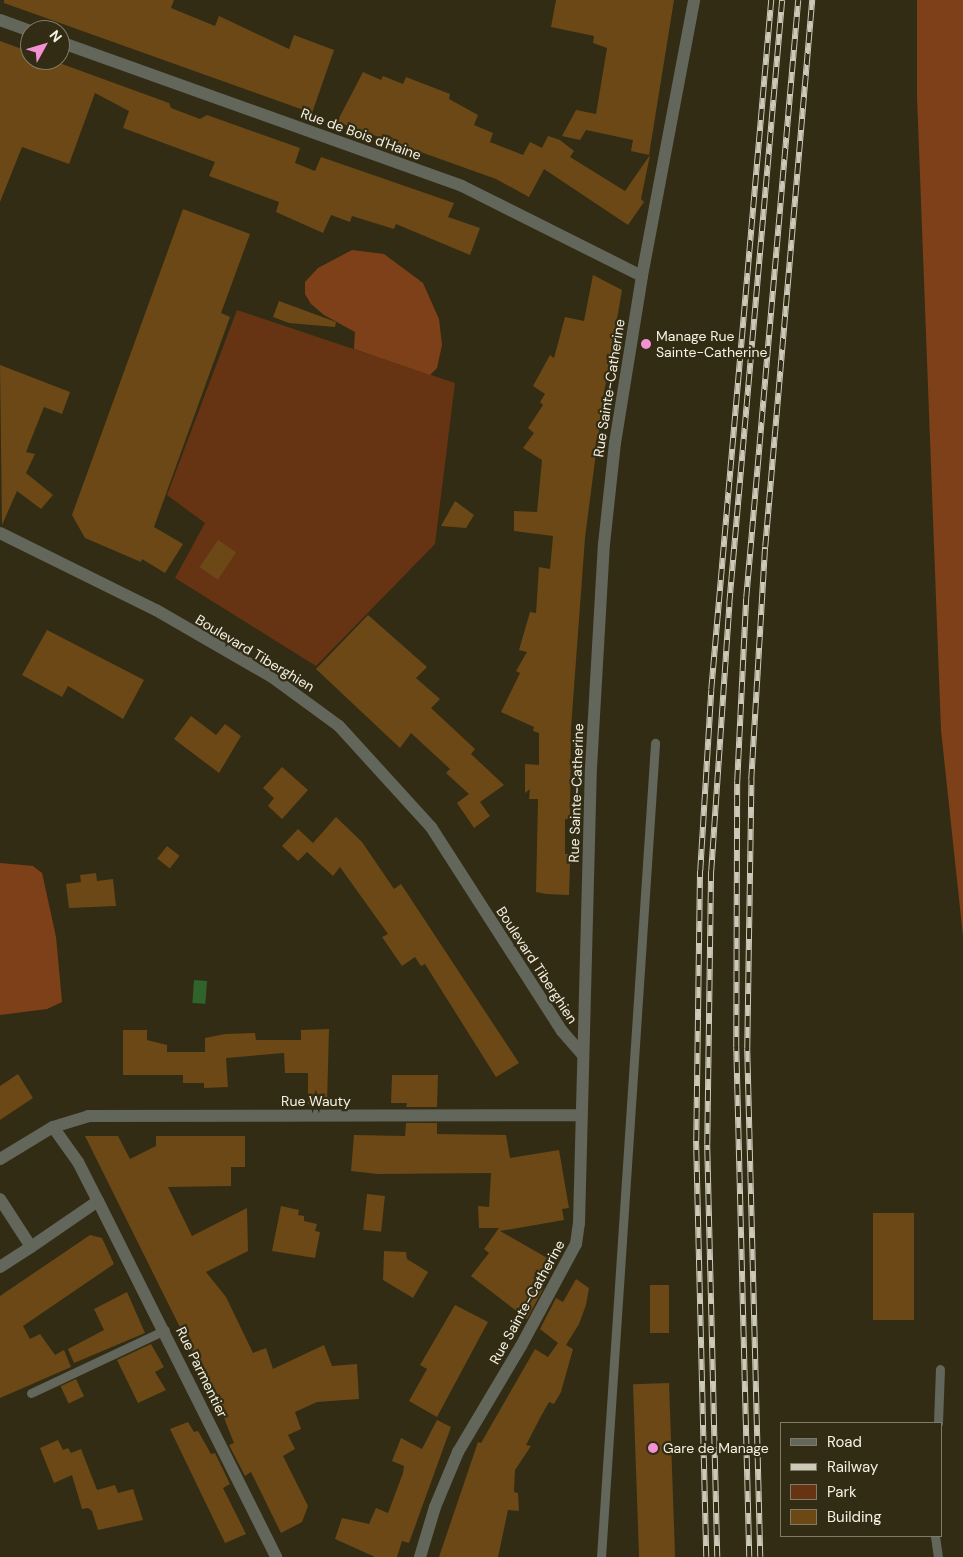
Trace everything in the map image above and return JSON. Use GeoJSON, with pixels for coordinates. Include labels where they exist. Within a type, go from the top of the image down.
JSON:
{"type":"FeatureCollection","features":[{"type":"Feature","properties":{"kind":"street","name":"Rue Sainte-Catherine"},"geometry":{"type":"LineString","coordinates":[[420,1557],[435,1507],[458,1452],[526,1338],[576,1244],[590,768],[604,544],[615,443],[642,276],[694,0]]}},
{"type":"Feature","properties":{"kind":"street"},"geometry":{"type":"LineString","coordinates":[[0,20],[20,27]]}},
{"type":"Feature","properties":{"kind":"street","name":"Rue de Bois d'Haine"},"geometry":{"type":"LineString","coordinates":[[70,46],[462,186],[642,276]]}},
{"type":"Feature","properties":{"kind":"street","name":"Boulevard Tiberghien"},"geometry":{"type":"LineString","coordinates":[[0,533],[189,629],[287,687],[339,726],[431,827],[562,1032],[583,1055]]}},
{"type":"Feature","properties":{"kind":"street","name":"Rue Wauty"},"geometry":{"type":"LineString","coordinates":[[53,1127],[88,1116],[581,1115]]}},
{"type":"Feature","properties":{"kind":"street"},"geometry":{"type":"LineString","coordinates":[[0,1159],[53,1127]]}},
{"type":"Feature","properties":{"kind":"street","name":"Rue Parmentier"},"geometry":{"type":"LineString","coordinates":[[53,1127],[78,1162],[165,1330],[276,1557]]}},
{"type":"Feature","properties":{"kind":"street"},"geometry":{"type":"LineString","coordinates":[[0,1199],[31,1247]]}},
{"type":"Feature","properties":{"kind":"street"},"geometry":{"type":"LineString","coordinates":[[0,1267],[98,1201]]}},
{"type":"Feature","properties":{"kind":"lane"},"geometry":{"type":"LineString","coordinates":[[601,1557],[655,743]]}},
{"type":"Feature","properties":{"kind":"lane"},"geometry":{"type":"LineString","coordinates":[[31,1393],[165,1330]]}},
{"type":"Feature","properties":{"kind":"lane"},"geometry":{"type":"LineString","coordinates":[[938,1422],[940,1369]]}},
{"type":"Feature","properties":{"kind":"lane"},"geometry":{"type":"LineString","coordinates":[[935,1537],[938,1557]]}},
{"type":"Feature","properties":{"kind":"green space"},"geometry":{"type":"Polygon","coordinates":[[[237,310],[455,383],[435,544],[316,666],[175,578],[205,523],[167,495],[237,310]]]}},
{"type":"Feature","properties":{"kind":"shaded area"},"geometry":{"type":"Polygon","coordinates":[[[917,0],[963,0],[963,936],[941,730],[917,96],[917,0]]]}},
{"type":"Feature","properties":{"kind":"shaded area"},"geometry":{"type":"Polygon","coordinates":[[[352,250],[384,254],[423,283],[439,319],[442,345],[437,368],[430,375],[354,349],[355,332],[324,315],[311,304],[305,294],[305,282],[318,268],[352,250]]]}},
{"type":"Feature","properties":{"kind":"shaded area"},"geometry":{"type":"Polygon","coordinates":[[[0,863],[33,866],[42,873],[56,937],[62,1002],[47,1009],[0,1015],[0,863]]]}},
{"type":"Feature","properties":{"kind":"shaded area"},"geometry":{"type":"Polygon","coordinates":[[[194,980],[207,981],[205,1004],[192,1003],[194,980]]]}},
{"type":"Feature","properties":{"kind":"building"},"geometry":{"type":"Polygon","coordinates":[[[4,0],[174,0],[171,8],[215,26],[219,16],[289,49],[294,35],[334,50],[312,113],[70,27],[70,20],[52,20],[4,3],[4,0]]]}},
{"type":"Feature","properties":{"kind":"building"},"geometry":{"type":"Polygon","coordinates":[[[556,0],[674,0],[649,155],[631,151],[633,140],[586,130],[580,140],[562,136],[576,110],[596,114],[607,48],[593,43],[594,36],[551,27],[556,0]]]}},
{"type":"Feature","properties":{"kind":"building"},"geometry":{"type":"Polygon","coordinates":[[[0,41],[20,48],[20,70],[70,70],[70,67],[169,103],[171,108],[200,119],[207,115],[300,148],[295,163],[315,171],[321,157],[454,203],[448,217],[480,228],[470,255],[396,224],[394,229],[352,216],[350,222],[331,215],[323,233],[276,212],[279,202],[209,176],[215,162],[123,128],[129,111],[95,93],[69,164],[22,147],[0,202],[0,41]]]}},
{"type":"Feature","properties":{"kind":"building"},"geometry":{"type":"Polygon","coordinates":[[[363,72],[381,80],[383,76],[403,84],[406,77],[450,94],[449,99],[478,115],[474,125],[493,133],[490,142],[523,155],[530,142],[542,148],[548,136],[560,140],[574,151],[570,157],[625,191],[650,155],[641,199],[644,202],[628,225],[544,169],[529,197],[496,179],[337,122],[363,72]]]}},
{"type":"Feature","properties":{"kind":"building"},"geometry":{"type":"Polygon","coordinates":[[[183,209],[250,234],[221,313],[230,317],[154,527],[183,544],[165,573],[142,559],[141,562],[85,538],[72,515],[183,209]]]}},
{"type":"Feature","properties":{"kind":"building"},"geometry":{"type":"Polygon","coordinates":[[[593,275],[622,290],[603,399],[585,538],[571,728],[570,819],[565,819],[565,854],[569,854],[570,864],[569,895],[546,894],[536,892],[538,799],[529,799],[530,789],[525,793],[525,764],[539,765],[539,733],[533,731],[534,727],[501,712],[520,673],[516,671],[527,652],[519,650],[530,612],[536,613],[539,567],[550,569],[553,536],[514,531],[514,511],[537,512],[542,460],[523,448],[534,433],[528,428],[543,405],[540,402],[545,394],[533,386],[550,355],[554,358],[565,317],[584,321],[593,275]]]}},
{"type":"Feature","properties":{"kind":"building"},"geometry":{"type":"Polygon","coordinates":[[[279,301],[336,322],[335,327],[289,323],[273,317],[279,301]]]}},
{"type":"Feature","properties":{"kind":"building"},"geometry":{"type":"Polygon","coordinates":[[[0,365],[70,392],[62,414],[44,407],[26,452],[35,454],[26,473],[53,495],[41,509],[17,491],[2,525],[0,365]]]}},
{"type":"Feature","properties":{"kind":"building"},"geometry":{"type":"Polygon","coordinates":[[[455,501],[474,515],[466,528],[441,526],[455,501]]]}},
{"type":"Feature","properties":{"kind":"building"},"geometry":{"type":"Polygon","coordinates":[[[218,540],[236,552],[218,580],[200,567],[218,540]]]}},
{"type":"Feature","properties":{"kind":"building"},"geometry":{"type":"Polygon","coordinates":[[[368,615],[427,667],[416,678],[440,699],[431,708],[475,749],[471,754],[504,785],[480,802],[490,816],[474,828],[457,803],[469,794],[446,773],[450,769],[411,733],[400,748],[316,669],[368,615]]]}},
{"type":"Feature","properties":{"kind":"building"},"geometry":{"type":"Polygon","coordinates":[[[47,630],[144,680],[123,719],[68,686],[62,697],[22,675],[47,630]]]}},
{"type":"Feature","properties":{"kind":"building"},"geometry":{"type":"Polygon","coordinates":[[[191,716],[216,735],[225,724],[241,736],[219,773],[174,739],[191,716]]]}},
{"type":"Feature","properties":{"kind":"building"},"geometry":{"type":"Polygon","coordinates":[[[282,767],[308,790],[282,819],[268,806],[274,798],[263,788],[282,767]]]}},
{"type":"Feature","properties":{"kind":"building"},"geometry":{"type":"Polygon","coordinates":[[[336,817],[362,842],[394,889],[401,884],[519,1063],[496,1077],[425,964],[421,966],[415,957],[402,966],[382,937],[388,934],[340,867],[333,876],[307,852],[298,861],[282,846],[298,829],[313,843],[336,817]]]}},
{"type":"Feature","properties":{"kind":"building"},"geometry":{"type":"Polygon","coordinates":[[[167,846],[180,856],[170,868],[157,859],[167,846]]]}},
{"type":"Feature","properties":{"kind":"building"},"geometry":{"type":"Polygon","coordinates":[[[96,873],[97,881],[113,879],[116,906],[69,908],[66,884],[81,882],[80,875],[96,873]]]}},
{"type":"Feature","properties":{"kind":"building"},"geometry":{"type":"Polygon","coordinates":[[[329,1029],[327,1104],[308,1104],[308,1073],[285,1073],[284,1053],[226,1058],[228,1087],[204,1088],[204,1083],[183,1083],[183,1075],[123,1075],[123,1030],[147,1030],[147,1040],[167,1045],[167,1052],[205,1052],[205,1038],[225,1034],[255,1033],[256,1040],[301,1040],[301,1030],[329,1029]]]}},
{"type":"Feature","properties":{"kind":"building"},"geometry":{"type":"Polygon","coordinates":[[[18,1074],[33,1098],[0,1120],[0,1086],[18,1074]]]}},
{"type":"Feature","properties":{"kind":"building"},"geometry":{"type":"Polygon","coordinates":[[[392,1075],[438,1075],[437,1107],[406,1107],[407,1103],[391,1103],[392,1075]]]}},
{"type":"Feature","properties":{"kind":"building"},"geometry":{"type":"Polygon","coordinates":[[[406,1123],[437,1123],[437,1134],[506,1135],[510,1158],[559,1150],[569,1208],[562,1209],[564,1220],[500,1231],[549,1259],[537,1284],[543,1289],[527,1319],[471,1276],[489,1253],[484,1249],[499,1228],[479,1228],[478,1206],[489,1207],[491,1173],[378,1174],[351,1171],[354,1135],[405,1136],[406,1123]]]}},
{"type":"Feature","properties":{"kind":"building"},"geometry":{"type":"Polygon","coordinates":[[[85,1136],[118,1136],[130,1159],[156,1146],[156,1136],[245,1136],[245,1167],[231,1167],[231,1186],[168,1187],[192,1236],[247,1208],[248,1251],[206,1272],[226,1297],[253,1353],[266,1348],[273,1369],[324,1345],[332,1366],[357,1364],[359,1399],[317,1402],[295,1412],[301,1429],[288,1435],[295,1449],[283,1456],[308,1506],[302,1522],[281,1533],[251,1472],[245,1476],[229,1445],[234,1443],[220,1408],[85,1136]]]}},
{"type":"Feature","properties":{"kind":"building"},"geometry":{"type":"Polygon","coordinates":[[[367,1194],[385,1196],[381,1232],[363,1230],[367,1194]]]}},
{"type":"Feature","properties":{"kind":"building"},"geometry":{"type":"Polygon","coordinates":[[[281,1206],[299,1210],[298,1215],[304,1216],[304,1221],[317,1224],[315,1231],[320,1232],[315,1258],[272,1251],[281,1206]]]}},
{"type":"Feature","properties":{"kind":"building"},"geometry":{"type":"Polygon","coordinates":[[[873,1213],[914,1213],[914,1320],[873,1320],[873,1213]]]}},
{"type":"Feature","properties":{"kind":"building"},"geometry":{"type":"Polygon","coordinates":[[[90,1235],[102,1238],[114,1264],[23,1326],[30,1339],[40,1334],[55,1355],[64,1350],[71,1367],[0,1398],[0,1296],[90,1235]]]}},
{"type":"Feature","properties":{"kind":"building"},"geometry":{"type":"Polygon","coordinates":[[[384,1251],[406,1252],[407,1259],[428,1272],[413,1298],[383,1280],[384,1251]]]}},
{"type":"Feature","properties":{"kind":"building"},"geometry":{"type":"Polygon","coordinates":[[[576,1279],[589,1288],[586,1305],[579,1324],[566,1345],[573,1349],[561,1392],[554,1404],[549,1402],[526,1445],[531,1446],[515,1470],[514,1492],[518,1493],[519,1511],[508,1510],[498,1557],[439,1557],[478,1442],[481,1443],[535,1349],[548,1357],[558,1343],[540,1329],[556,1298],[563,1302],[576,1279]]]}},
{"type":"Feature","properties":{"kind":"building"},"geometry":{"type":"Polygon","coordinates":[[[650,1285],[669,1285],[669,1333],[650,1333],[650,1285]]]}},
{"type":"Feature","properties":{"kind":"building"},"geometry":{"type":"Polygon","coordinates":[[[127,1292],[145,1333],[74,1363],[68,1349],[104,1330],[94,1309],[127,1292]]]}},
{"type":"Feature","properties":{"kind":"building"},"geometry":{"type":"Polygon","coordinates":[[[455,1305],[488,1322],[437,1417],[409,1401],[427,1369],[420,1365],[455,1305]]]}},
{"type":"Feature","properties":{"kind":"building"},"geometry":{"type":"Polygon","coordinates":[[[151,1344],[164,1367],[155,1372],[166,1390],[138,1403],[117,1360],[151,1344]]]}},
{"type":"Feature","properties":{"kind":"building"},"geometry":{"type":"Polygon","coordinates":[[[76,1379],[84,1396],[69,1403],[61,1386],[76,1379]]]}},
{"type":"Feature","properties":{"kind":"building","name":"Gare de Manage"},"geometry":{"type":"Polygon","coordinates":[[[669,1383],[675,1557],[639,1557],[633,1384],[669,1383]]]}},
{"type":"Feature","properties":{"kind":"building"},"geometry":{"type":"Polygon","coordinates":[[[437,1420],[451,1427],[409,1543],[402,1541],[397,1557],[375,1557],[335,1539],[342,1518],[369,1524],[376,1508],[388,1513],[403,1473],[404,1466],[392,1461],[401,1438],[422,1449],[437,1420]]]}},
{"type":"Feature","properties":{"kind":"building"},"geometry":{"type":"Polygon","coordinates":[[[188,1422],[194,1432],[198,1431],[211,1454],[215,1453],[230,1484],[223,1488],[246,1534],[225,1543],[170,1429],[188,1422]]]}},
{"type":"Feature","properties":{"kind":"building"},"geometry":{"type":"Polygon","coordinates":[[[58,1440],[63,1450],[68,1448],[71,1453],[81,1449],[97,1490],[115,1485],[118,1493],[133,1489],[143,1520],[98,1530],[92,1511],[88,1508],[82,1509],[72,1475],[54,1483],[40,1448],[58,1440]]]}},
{"type":"Feature","properties":{"kind":"railway"},"geometry":{"type":"LineString","coordinates":[[706,1557],[696,1141],[700,871],[711,690],[771,0]]}},
{"type":"Feature","properties":{"kind":"railway"},"geometry":{"type":"LineString","coordinates":[[717,1557],[707,1145],[711,871],[729,604],[782,0]]}},
{"type":"Feature","properties":{"kind":"railway"},"geometry":{"type":"LineString","coordinates":[[749,1557],[736,1048],[737,781],[746,598],[798,0]]}},
{"type":"Feature","properties":{"kind":"railway"},"geometry":{"type":"LineString","coordinates":[[760,1557],[747,1049],[751,780],[765,547],[812,0]]}},
{"type":"Feature","properties":{"kind":"place","name":"Manage Rue Sainte-Catherine"},"geometry":{"type":"Point","coordinates":[646,344]}},
{"type":"Feature","properties":{"kind":"place","name":"Gare de Manage"},"geometry":{"type":"Point","coordinates":[653,1448]}}]}
